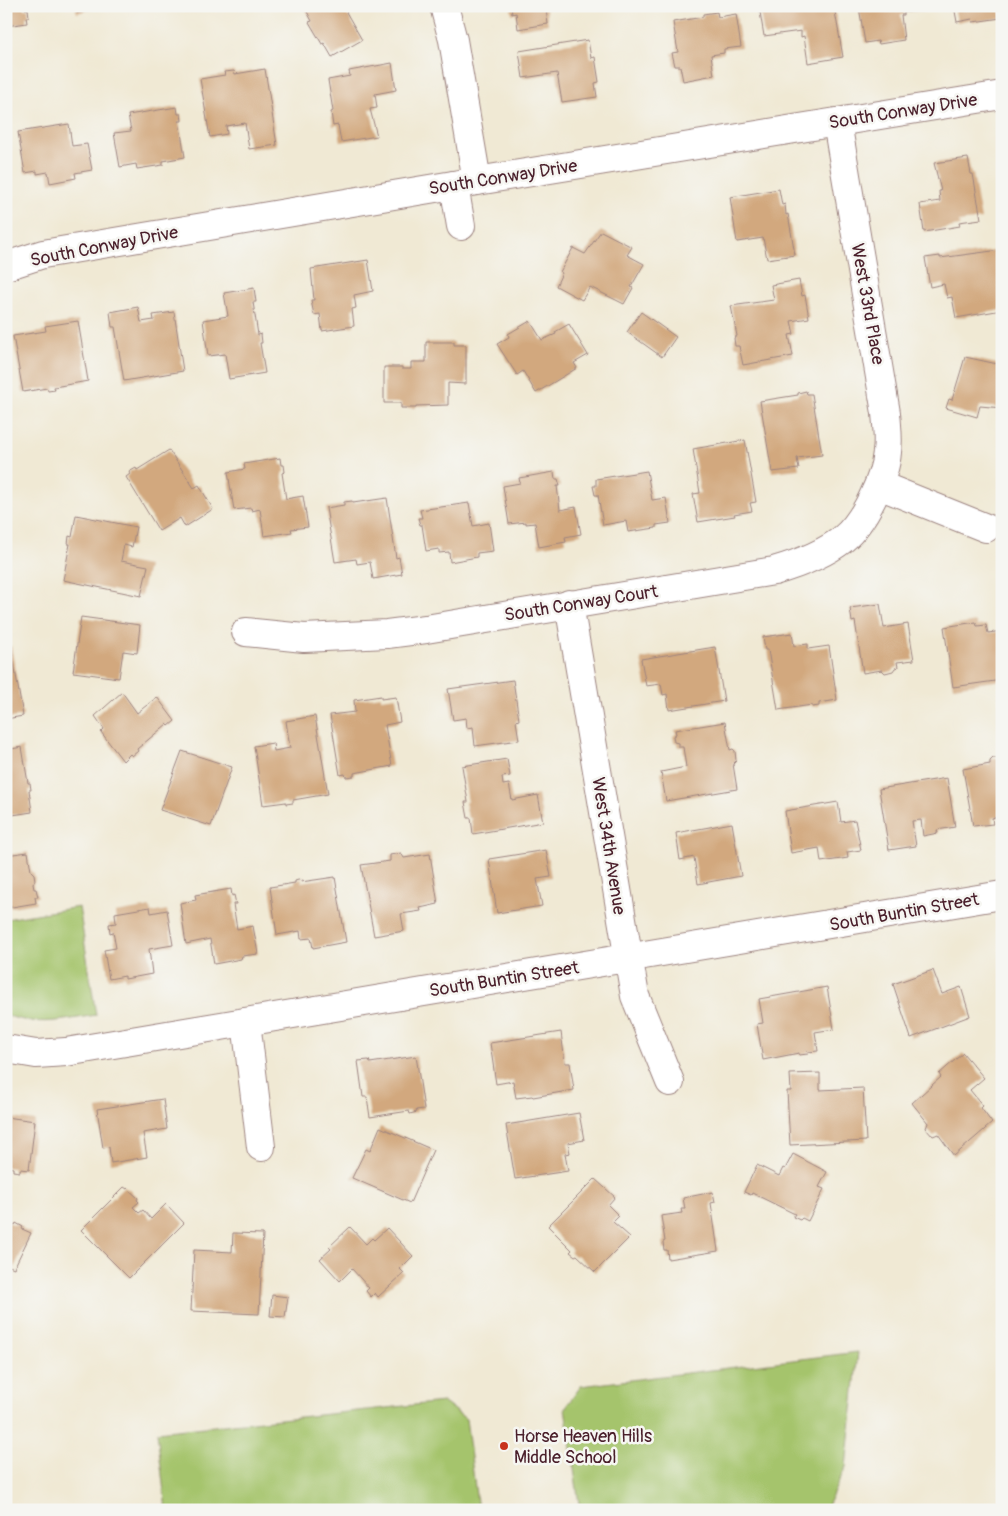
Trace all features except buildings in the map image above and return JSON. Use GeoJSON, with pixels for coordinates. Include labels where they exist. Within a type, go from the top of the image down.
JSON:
{"type":"FeatureCollection","features":[{"type":"Feature","properties":{"kind":"street"},"geometry":{"type":"LineString","coordinates":[[444,6],[453,40],[466,183],[460,226]]}},
{"type":"Feature","properties":{"kind":"street","name":"South Conway Drive"},"geometry":{"type":"LineString","coordinates":[[6,266],[43,254],[1002,95]]}},
{"type":"Feature","properties":{"kind":"street","name":"West 33rd Place"},"geometry":{"type":"LineString","coordinates":[[837,122],[886,413],[887,452],[878,485]]}},
{"type":"Feature","properties":{"kind":"street"},"geometry":{"type":"LineString","coordinates":[[878,485],[986,528]]}},
{"type":"Feature","properties":{"kind":"street","name":"South Conway Court"},"geometry":{"type":"LineString","coordinates":[[246,632],[304,638],[387,634],[774,572],[807,561],[843,539],[863,515],[878,485]]}},
{"type":"Feature","properties":{"kind":"street","name":"West 34th Avenue"},"geometry":{"type":"LineString","coordinates":[[569,604],[627,958],[635,996],[670,1082]]}},
{"type":"Feature","properties":{"kind":"street","name":"South Buntin Street"},"geometry":{"type":"LineString","coordinates":[[6,1049],[36,1054],[66,1052],[1002,895]]}},
{"type":"Feature","properties":{"kind":"street"},"geometry":{"type":"LineString","coordinates":[[246,1022],[261,1147]]}},
{"type":"Feature","properties":{"kind":"green space"},"geometry":{"type":"Polygon","coordinates":[[[79,907],[96,1015],[39,1022],[17,1019],[6,1015],[6,919],[79,907]]]}},
{"type":"Feature","properties":{"kind":"green space"},"geometry":{"type":"Polygon","coordinates":[[[858,1352],[846,1467],[825,1510],[580,1510],[565,1408],[581,1386],[858,1352]]]}},
{"type":"Feature","properties":{"kind":"green space"},"geometry":{"type":"Polygon","coordinates":[[[443,1402],[466,1419],[478,1510],[166,1510],[157,1432],[443,1402]]]}},
{"type":"Feature","properties":{"kind":"place","name":"Horse Heaven Hills Middle School"},"geometry":{"type":"Point","coordinates":[504,1446]}}]}
